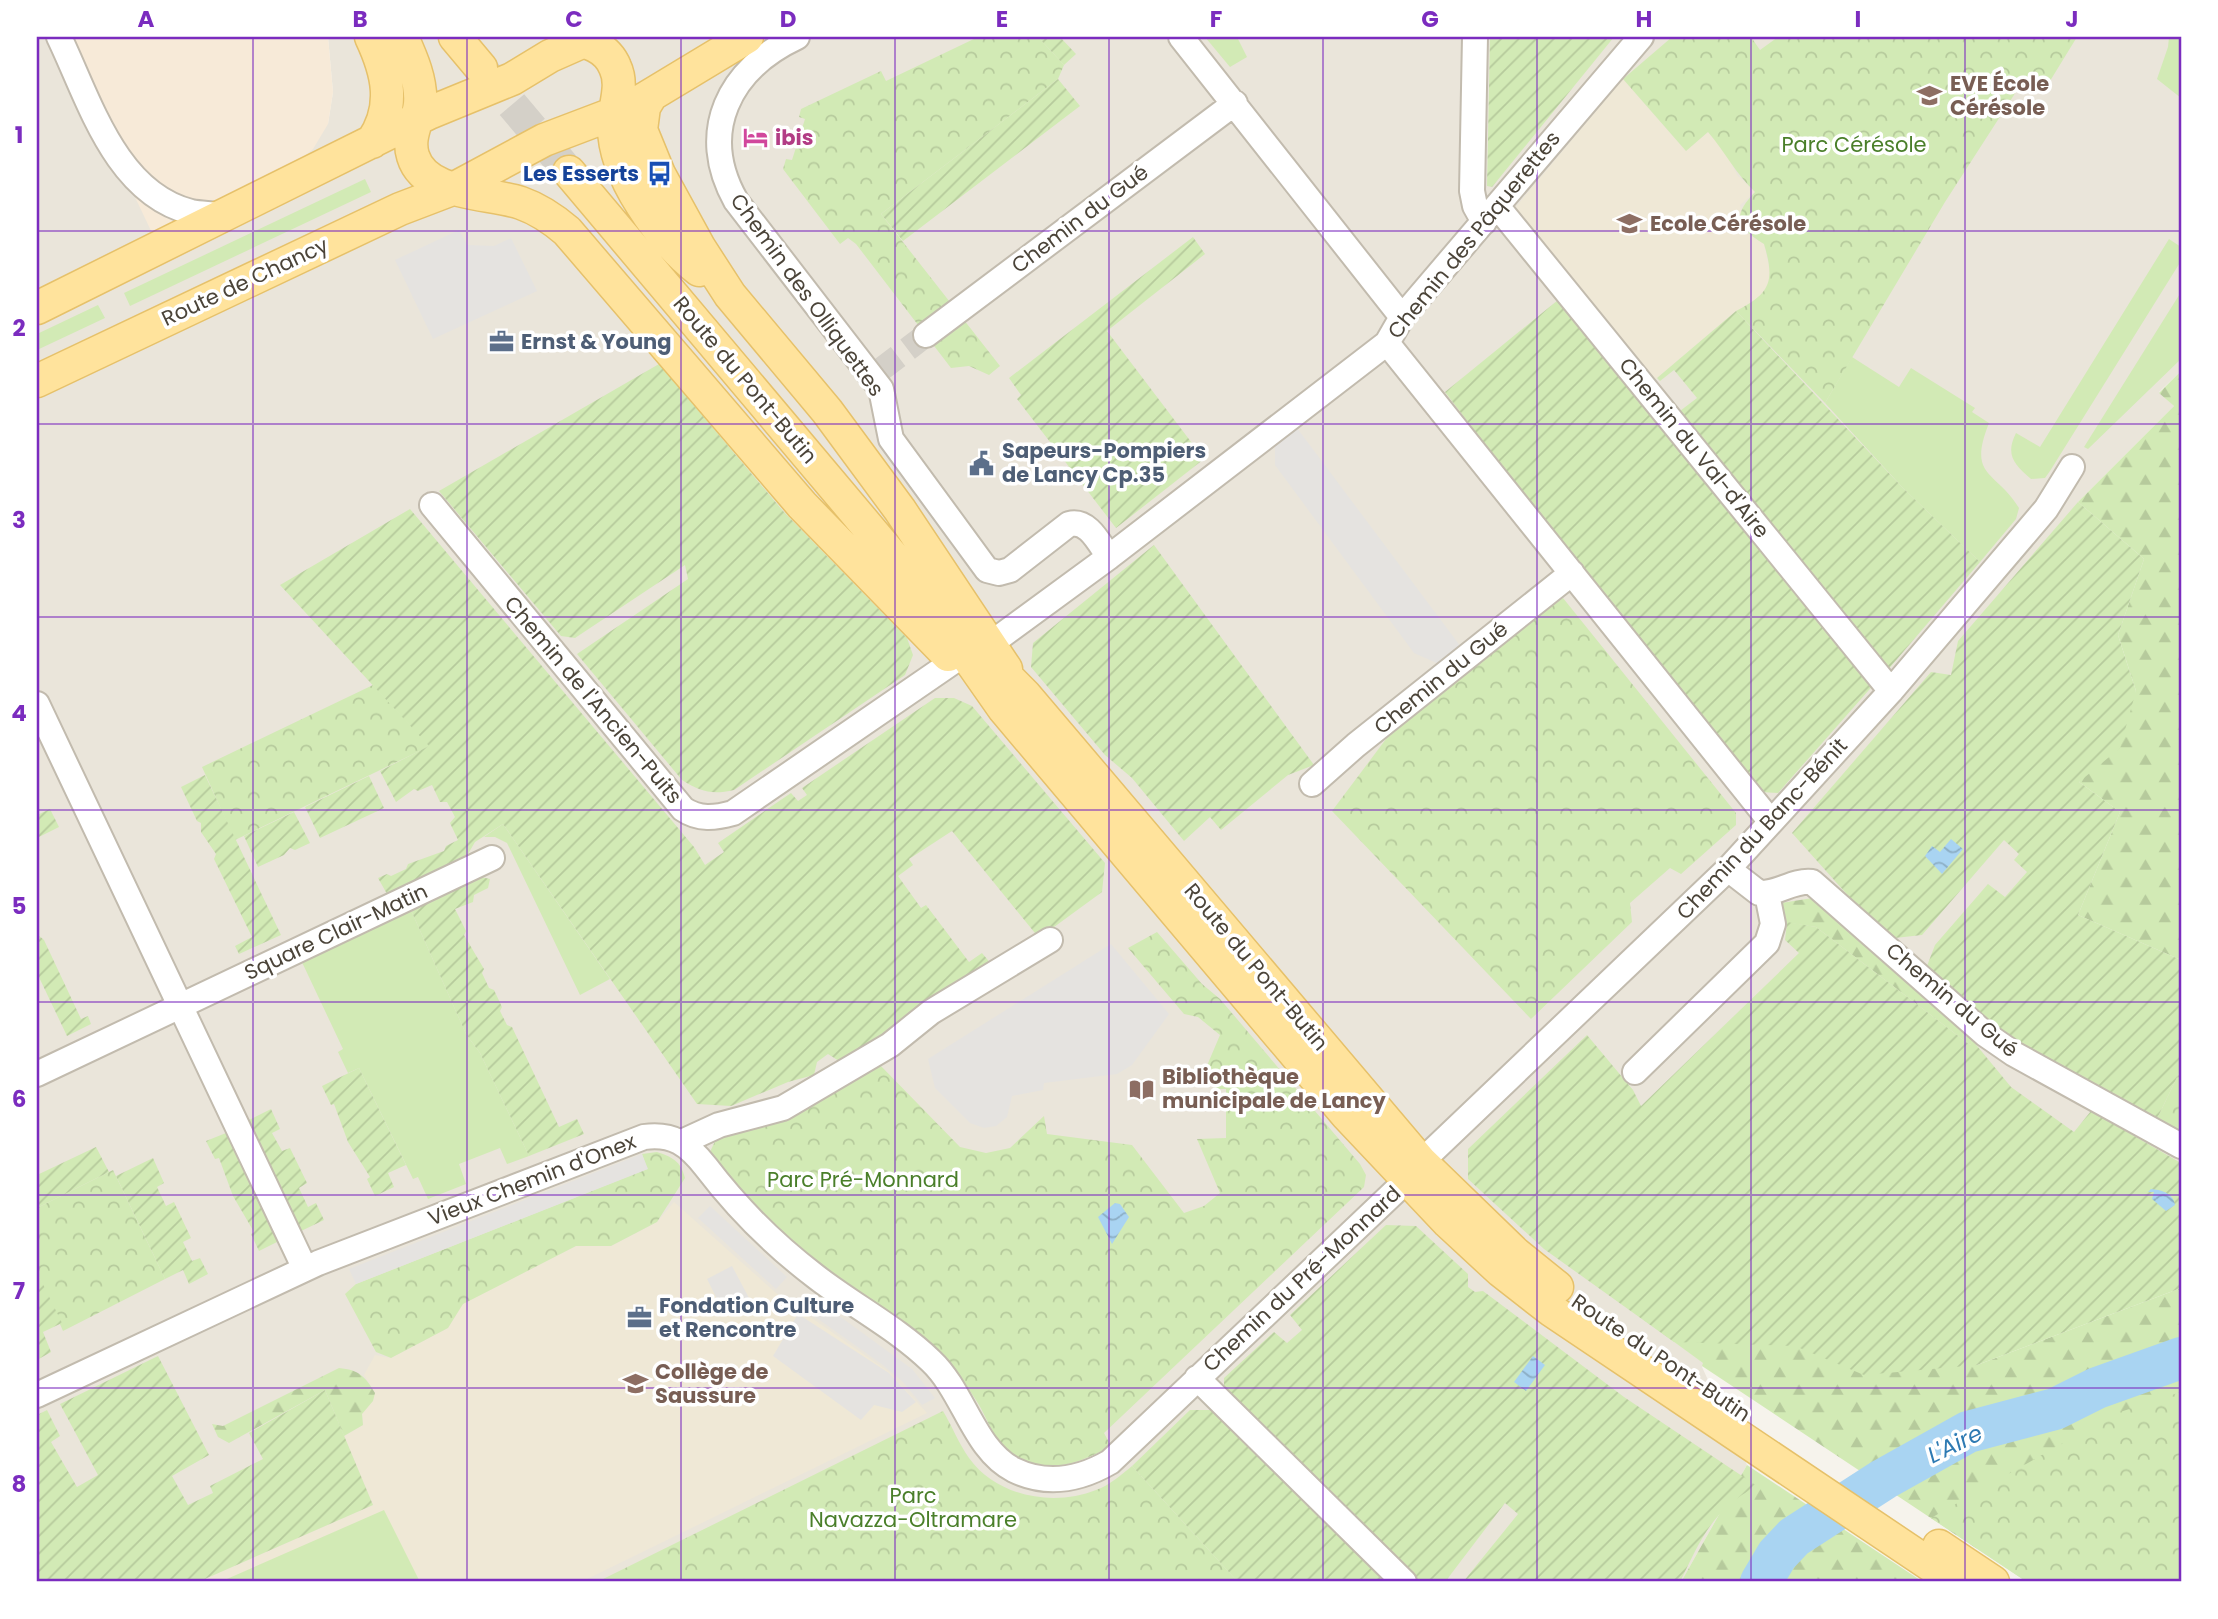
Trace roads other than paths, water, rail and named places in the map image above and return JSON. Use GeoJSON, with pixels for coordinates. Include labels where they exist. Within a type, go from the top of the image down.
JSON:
{"type":"FeatureCollection","features":[{"type":"Feature","properties":{"kind":"main road"},"geometry":{"type":"LineString","coordinates":[[371,37],[388,96],[388,112],[372,142]]}},
{"type":"Feature","properties":{"kind":"main road"},"geometry":{"type":"LineString","coordinates":[[402,37],[419,86],[420,104],[411,137],[415,163],[423,174],[436,182],[455,188],[524,204],[555,220],[575,238],[802,505],[954,661],[1015,702]]}},
{"type":"Feature","properties":{"kind":"main road"},"geometry":{"type":"LineString","coordinates":[[455,37],[481,68]]}},
{"type":"Feature","properties":{"kind":"main road","name":"Route de Chancy"},"geometry":{"type":"LineString","coordinates":[[37,381],[400,209],[455,188],[544,140],[614,115],[650,97],[747,37]]}},
{"type":"Feature","properties":{"kind":"main road"},"geometry":{"type":"LineString","coordinates":[[37,308],[415,120],[512,79],[580,38],[610,57],[616,67],[619,80],[614,138],[619,158],[639,199],[688,262],[730,295]]}},
{"type":"Feature","properties":{"kind":"main road"},"geometry":{"type":"LineString","coordinates":[[650,97],[641,118],[648,150],[674,203],[730,295],[827,411],[907,520],[989,645],[1015,702]]}},
{"type":"Feature","properties":{"kind":"main road","name":"Route du Pont-Butin"},"geometry":{"type":"LineString","coordinates":[[569,172],[1015,702],[1142,875],[1501,1271],[1993,1582]]}},
{"type":"Feature","properties":{"kind":"main road","name":"Route du Pont-Butin"},"geometry":{"type":"LineString","coordinates":[[1624,1348],[1956,1582]]}},
{"type":"Feature","properties":{"kind":"street"},"geometry":{"type":"LineString","coordinates":[[59,37],[117,158],[140,182],[166,202],[190,212],[223,216]]}},
{"type":"Feature","properties":{"kind":"street","name":"Chemin des Olliquettes"},"geometry":{"type":"LineString","coordinates":[[797,37],[761,58],[734,88],[725,106],[719,135],[722,170],[736,201],[875,374],[881,389],[887,431],[987,570],[999,573],[1010,570],[1069,524],[1077,522],[1085,525],[1110,557]]}},
{"type":"Feature","properties":{"kind":"street"},"geometry":{"type":"LineString","coordinates":[[1181,37],[1402,317]]}},
{"type":"Feature","properties":{"kind":"street","name":"Chemin du Val-d'Aire"},"geometry":{"type":"LineString","coordinates":[[1475,37],[1472,191],[1475,206],[1490,214],[1891,691]]}},
{"type":"Feature","properties":{"kind":"street","name":"Chemin des Pâquerettes"},"geometry":{"type":"LineString","coordinates":[[989,645],[1110,557],[1387,343],[1402,317],[1641,37]]}},
{"type":"Feature","properties":{"kind":"street","name":"Chemin du Gué"},"geometry":{"type":"LineString","coordinates":[[926,335],[1235,103]]}},
{"type":"Feature","properties":{"kind":"street"},"geometry":{"type":"LineString","coordinates":[[1387,343],[1771,822]]}},
{"type":"Feature","properties":{"kind":"street","name":"Chemin du Banc-Bénit"},"geometry":{"type":"LineString","coordinates":[[1413,1171],[1728,869],[1891,691],[2046,509],[2071,467]]}},
{"type":"Feature","properties":{"kind":"street","name":"Chemin de l'Ancien-Puits"},"geometry":{"type":"LineString","coordinates":[[432,505],[691,815],[718,817],[733,813],[954,661]]}},
{"type":"Feature","properties":{"kind":"street","name":"Chemin du Gué"},"geometry":{"type":"LineString","coordinates":[[1312,784],[1356,745],[1572,573]]}},
{"type":"Feature","properties":{"kind":"street"},"geometry":{"type":"LineString","coordinates":[[37,704],[305,1269]]}},
{"type":"Feature","properties":{"kind":"street","name":"Square Clair-Matin"},"geometry":{"type":"LineString","coordinates":[[37,1074],[492,859]]}},
{"type":"Feature","properties":{"kind":"street"},"geometry":{"type":"LineString","coordinates":[[1634,1072],[1767,943],[1773,924],[1767,894],[1752,890],[1728,869]]}},
{"type":"Feature","properties":{"kind":"street","name":"Chemin du Gué"},"geometry":{"type":"LineString","coordinates":[[1767,894],[1796,882],[1812,882],[1986,1034],[2014,1054],[2181,1146]]}},
{"type":"Feature","properties":{"kind":"street"},"geometry":{"type":"LineString","coordinates":[[682,1142],[719,1125],[783,1108],[890,1045],[931,1012],[1050,940]]}},
{"type":"Feature","properties":{"kind":"street","name":"Vieux Chemin d'Onex"},"geometry":{"type":"LineString","coordinates":[[37,1395],[305,1269],[644,1137],[669,1136],[682,1142]]}},
{"type":"Feature","properties":{"kind":"street","name":"Chemin du Pré-Monnard"},"geometry":{"type":"LineString","coordinates":[[682,1142],[758,1229],[815,1276],[931,1360],[956,1390],[989,1449],[1013,1469],[1044,1480],[1060,1480],[1100,1468],[1116,1457],[1413,1171]]}},
{"type":"Feature","properties":{"kind":"street","name":"Chemin du Pré-Monnard"},"geometry":{"type":"LineString","coordinates":[[1197,1378],[1404,1582]]}},
{"type":"Feature","properties":{"kind":"water"},"geometry":{"type":"Polygon","coordinates":[[[1951,839],[1963,849],[1942,874],[1925,856],[1932,846],[1940,852],[1951,839]]]}},
{"type":"Feature","properties":{"kind":"water"},"geometry":{"type":"Polygon","coordinates":[[[2151,1189],[2169,1194],[2175,1205],[2166,1211],[2152,1199],[2154,1192],[2148,1192],[2151,1189]]]}},
{"type":"Feature","properties":{"kind":"water"},"geometry":{"type":"Polygon","coordinates":[[[1115,1203],[1120,1204],[1129,1217],[1112,1244],[1098,1217],[1115,1203]]]}},
{"type":"Feature","properties":{"kind":"water"},"geometry":{"type":"Polygon","coordinates":[[[1533,1356],[1545,1365],[1526,1391],[1514,1382],[1533,1356]]]}},
{"type":"Feature","properties":{"kind":"waterway","name":"L'Aire"},"geometry":{"type":"LineString","coordinates":[[1761,1582],[1777,1555],[1794,1537],[1884,1479],[1968,1432],[2055,1409],[2097,1388],[2181,1358]]}},
{"type":"Feature","properties":{"kind":"tunnel"},"geometry":{"type":"LineString","coordinates":[[481,68],[569,172]]}},
{"type":"Feature","properties":{"kind":"tunnel"},"geometry":{"type":"LineString","coordinates":[[879,371],[926,335]]}},
{"type":"Feature","properties":{"kind":"place","name":"EVE École Cérésole"},"geometry":{"type":"Point","coordinates":[1930,96]}},
{"type":"Feature","properties":{"kind":"place","name":"ibis"},"geometry":{"type":"Point","coordinates":[755,138]}},
{"type":"Feature","properties":{"kind":"place","name":"Les Esserts"},"geometry":{"type":"Point","coordinates":[659,174]}},
{"type":"Feature","properties":{"kind":"place","name":"Ecole Cérésole"},"geometry":{"type":"Point","coordinates":[1630,224]}},
{"type":"Feature","properties":{"kind":"place","name":"Ernst & Young"},"geometry":{"type":"Point","coordinates":[501,342]}},
{"type":"Feature","properties":{"kind":"place","name":"Sapeurs-Pompiers de Lancy Cp.35"},"geometry":{"type":"Point","coordinates":[982,463]}},
{"type":"Feature","properties":{"kind":"place","name":"Bibliothèque municipale de Lancy"},"geometry":{"type":"Point","coordinates":[1142,1089]}},
{"type":"Feature","properties":{"kind":"place","name":"Fondation Culture et Rencontre"},"geometry":{"type":"Point","coordinates":[639,1318]}},
{"type":"Feature","properties":{"kind":"place","name":"Collège de Saussure"},"geometry":{"type":"Point","coordinates":[635,1384]}},
{"type":"Feature","properties":{"kind":"park label","name":"Parc Cérésole"},"geometry":{"type":"Point","coordinates":[1854,145]}},
{"type":"Feature","properties":{"kind":"park label","name":"Parc Pré-Monnard"},"geometry":{"type":"Point","coordinates":[863,1180]}},
{"type":"Feature","properties":{"kind":"park label","name":"Parc Navazza-Oltramare"},"geometry":{"type":"Point","coordinates":[913,1508]}}]}
